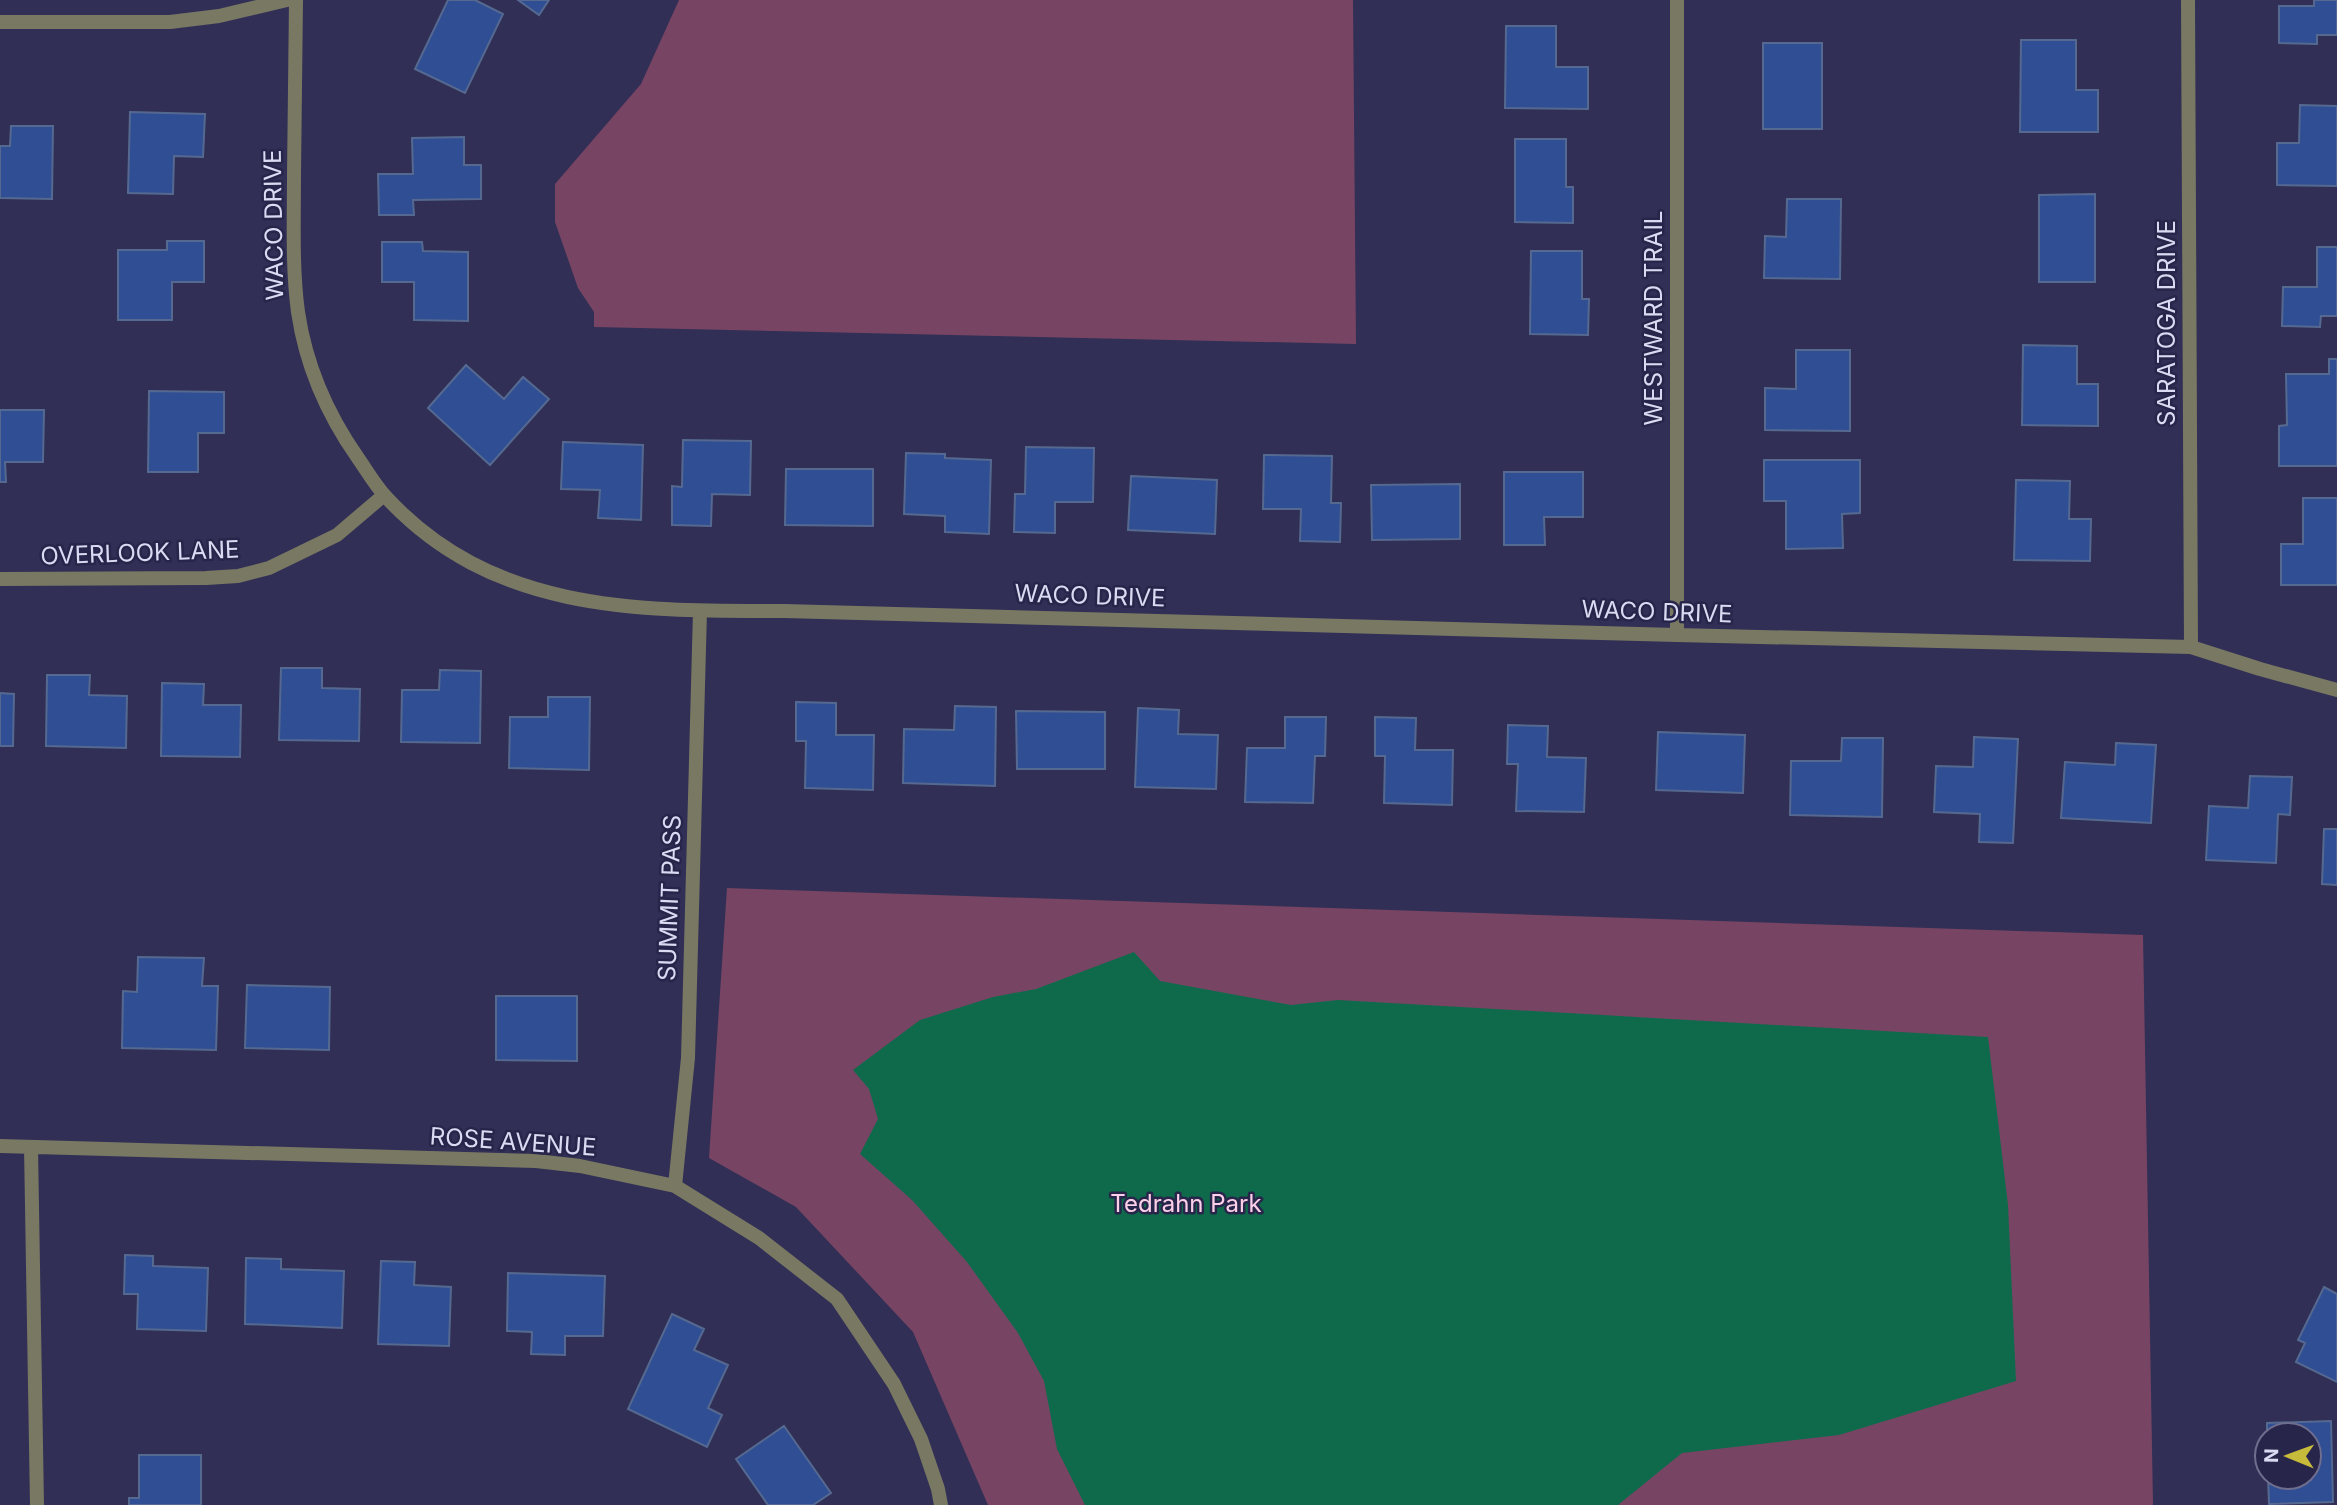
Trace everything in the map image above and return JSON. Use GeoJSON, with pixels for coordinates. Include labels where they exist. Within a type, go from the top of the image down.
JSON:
{"type":"FeatureCollection","features":[{"type":"Feature","properties":{"kind":"street"},"geometry":{"type":"LineString","coordinates":[[0,22],[170,22],[219,16],[287,0]]}},
{"type":"Feature","properties":{"kind":"street","name":"WACO DRIVE"},"geometry":{"type":"LineString","coordinates":[[296,0],[293,258],[298,313],[307,353],[321,395],[340,432],[384,495],[423,532],[471,564],[527,588],[578,600],[700,611],[2192,647],[2337,690]]}},
{"type":"Feature","properties":{"kind":"street","name":"WESTWARD TRAIL"},"geometry":{"type":"LineString","coordinates":[[1677,0],[1677,635]]}},
{"type":"Feature","properties":{"kind":"street","name":"SARATOGA DRIVE"},"geometry":{"type":"LineString","coordinates":[[2188,0],[2192,647]]}},
{"type":"Feature","properties":{"kind":"street","name":"OVERLOOK LANE"},"geometry":{"type":"LineString","coordinates":[[0,579],[206,579],[238,576],[270,568],[337,535],[384,495]]}},
{"type":"Feature","properties":{"kind":"street","name":"SUMMIT PASS"},"geometry":{"type":"LineString","coordinates":[[675,1186],[688,1058],[700,611]]}},
{"type":"Feature","properties":{"kind":"street","name":"ROSE AVENUE"},"geometry":{"type":"LineString","coordinates":[[0,1146],[536,1161],[580,1166],[675,1186],[759,1238],[836,1299],[894,1384],[921,1439],[941,1505]]}},
{"type":"Feature","properties":{"kind":"street"},"geometry":{"type":"LineString","coordinates":[[31,1147],[37,1505]]}},
{"type":"Feature","properties":{"kind":"green space"},"geometry":{"type":"Polygon","coordinates":[[[679,0],[1353,0],[1356,344],[594,327],[594,312],[578,288],[555,222],[555,184],[641,84],[679,0]]]}},
{"type":"Feature","properties":{"kind":"green space","name":"Tedrahn Park"},"geometry":{"type":"Polygon","coordinates":[[[727,888],[2143,935],[2153,1505],[988,1505],[913,1332],[796,1207],[709,1158],[727,888]]]}},
{"type":"Feature","properties":{"kind":"shaded area","name":"Tedrahn Park"},"geometry":{"type":"Polygon","coordinates":[[[1134,952],[1160,981],[1291,1005],[1338,1000],[1988,1037],[2008,1205],[2016,1381],[1839,1435],[1682,1453],[1618,1505],[1085,1505],[1057,1449],[1044,1381],[1018,1333],[967,1262],[912,1200],[860,1154],[878,1119],[869,1089],[853,1070],[920,1020],[993,997],[1036,989],[1134,952]]]}},
{"type":"Feature","properties":{"kind":"building"},"geometry":{"type":"Polygon","coordinates":[[[448,0],[475,0],[503,14],[465,93],[415,69],[448,0]]]}},
{"type":"Feature","properties":{"kind":"building"},"geometry":{"type":"Polygon","coordinates":[[[518,0],[549,0],[539,15],[518,0]]]}},
{"type":"Feature","properties":{"kind":"building"},"geometry":{"type":"Polygon","coordinates":[[[2314,0],[2337,0],[2337,35],[2317,35],[2317,44],[2279,43],[2279,6],[2314,6],[2314,0]]]}},
{"type":"Feature","properties":{"kind":"building"},"geometry":{"type":"Polygon","coordinates":[[[1506,26],[1556,26],[1556,67],[1588,67],[1588,109],[1505,108],[1506,26]]]}},
{"type":"Feature","properties":{"kind":"building"},"geometry":{"type":"Polygon","coordinates":[[[2021,40],[2076,40],[2076,90],[2098,90],[2098,132],[2020,132],[2021,40]]]}},
{"type":"Feature","properties":{"kind":"building"},"geometry":{"type":"Polygon","coordinates":[[[1763,43],[1822,43],[1822,129],[1763,129],[1763,43]]]}},
{"type":"Feature","properties":{"kind":"building"},"geometry":{"type":"Polygon","coordinates":[[[2300,105],[2337,106],[2337,186],[2277,185],[2277,143],[2299,143],[2300,105]]]}},
{"type":"Feature","properties":{"kind":"building"},"geometry":{"type":"Polygon","coordinates":[[[130,112],[205,114],[203,157],[174,156],[173,194],[128,193],[130,112]]]}},
{"type":"Feature","properties":{"kind":"building"},"geometry":{"type":"Polygon","coordinates":[[[11,126],[53,126],[52,199],[0,198],[0,146],[10,146],[11,126]]]}},
{"type":"Feature","properties":{"kind":"building"},"geometry":{"type":"Polygon","coordinates":[[[464,137],[464,165],[481,165],[481,199],[413,200],[414,215],[379,215],[378,174],[413,174],[412,138],[464,137]]]}},
{"type":"Feature","properties":{"kind":"building"},"geometry":{"type":"Polygon","coordinates":[[[1515,139],[1566,139],[1566,187],[1573,187],[1573,223],[1515,222],[1515,139]]]}},
{"type":"Feature","properties":{"kind":"building"},"geometry":{"type":"Polygon","coordinates":[[[2095,194],[2095,282],[2039,282],[2039,195],[2095,194]]]}},
{"type":"Feature","properties":{"kind":"building"},"geometry":{"type":"Polygon","coordinates":[[[1787,199],[1841,199],[1840,279],[1764,278],[1765,236],[1786,237],[1787,199]]]}},
{"type":"Feature","properties":{"kind":"building"},"geometry":{"type":"Polygon","coordinates":[[[167,241],[204,241],[204,282],[172,282],[172,320],[118,320],[118,250],[167,250],[167,241]]]}},
{"type":"Feature","properties":{"kind":"building"},"geometry":{"type":"Polygon","coordinates":[[[382,242],[422,242],[423,251],[468,252],[468,321],[414,320],[414,282],[382,282],[382,242]]]}},
{"type":"Feature","properties":{"kind":"building"},"geometry":{"type":"Polygon","coordinates":[[[2317,247],[2337,247],[2337,316],[2321,316],[2320,327],[2282,326],[2283,287],[2317,287],[2317,247]]]}},
{"type":"Feature","properties":{"kind":"building"},"geometry":{"type":"Polygon","coordinates":[[[1531,251],[1582,251],[1582,299],[1589,299],[1588,335],[1530,334],[1531,251]]]}},
{"type":"Feature","properties":{"kind":"building"},"geometry":{"type":"Polygon","coordinates":[[[2023,345],[2077,346],[2077,384],[2098,384],[2098,426],[2022,425],[2023,345]]]}},
{"type":"Feature","properties":{"kind":"building"},"geometry":{"type":"Polygon","coordinates":[[[1796,350],[1850,350],[1850,431],[1765,430],[1765,388],[1796,389],[1796,350]]]}},
{"type":"Feature","properties":{"kind":"building"},"geometry":{"type":"Polygon","coordinates":[[[2329,359],[2337,359],[2337,466],[2279,466],[2279,426],[2287,425],[2286,374],[2329,374],[2329,359]]]}},
{"type":"Feature","properties":{"kind":"building"},"geometry":{"type":"Polygon","coordinates":[[[466,365],[504,399],[523,377],[549,399],[490,465],[428,408],[466,365]]]}},
{"type":"Feature","properties":{"kind":"building"},"geometry":{"type":"Polygon","coordinates":[[[149,391],[224,392],[224,433],[198,433],[198,472],[148,472],[149,391]]]}},
{"type":"Feature","properties":{"kind":"building"},"geometry":{"type":"Polygon","coordinates":[[[0,410],[44,410],[43,462],[5,462],[6,482],[0,482],[0,410]]]}},
{"type":"Feature","properties":{"kind":"building"},"geometry":{"type":"Polygon","coordinates":[[[683,440],[751,441],[750,495],[712,494],[711,526],[672,525],[672,486],[682,487],[683,440]]]}},
{"type":"Feature","properties":{"kind":"building"},"geometry":{"type":"Polygon","coordinates":[[[563,442],[643,445],[641,520],[598,518],[600,490],[561,489],[563,442]]]}},
{"type":"Feature","properties":{"kind":"building"},"geometry":{"type":"Polygon","coordinates":[[[1026,447],[1094,448],[1093,502],[1055,502],[1055,533],[1014,532],[1015,494],[1025,494],[1026,447]]]}},
{"type":"Feature","properties":{"kind":"building"},"geometry":{"type":"Polygon","coordinates":[[[906,453],[945,454],[945,458],[991,460],[989,534],[945,532],[945,516],[904,514],[906,453]]]}},
{"type":"Feature","properties":{"kind":"building"},"geometry":{"type":"Polygon","coordinates":[[[1264,455],[1332,456],[1331,503],[1341,503],[1340,542],[1300,541],[1301,509],[1263,509],[1264,455]]]}},
{"type":"Feature","properties":{"kind":"building"},"geometry":{"type":"Polygon","coordinates":[[[1764,460],[1860,460],[1860,513],[1842,514],[1843,548],[1786,549],[1786,501],[1764,501],[1764,460]]]}},
{"type":"Feature","properties":{"kind":"building"},"geometry":{"type":"Polygon","coordinates":[[[786,469],[873,469],[873,526],[785,525],[786,469]]]}},
{"type":"Feature","properties":{"kind":"building"},"geometry":{"type":"Polygon","coordinates":[[[1504,472],[1583,472],[1583,517],[1544,517],[1545,545],[1504,545],[1504,472]]]}},
{"type":"Feature","properties":{"kind":"building"},"geometry":{"type":"Polygon","coordinates":[[[1131,476],[1217,480],[1215,534],[1128,530],[1131,476]]]}},
{"type":"Feature","properties":{"kind":"building"},"geometry":{"type":"Polygon","coordinates":[[[2016,480],[2070,481],[2069,519],[2091,519],[2090,561],[2014,560],[2016,480]]]}},
{"type":"Feature","properties":{"kind":"building"},"geometry":{"type":"Polygon","coordinates":[[[1460,484],[1460,539],[1372,540],[1371,485],[1460,484]]]}},
{"type":"Feature","properties":{"kind":"building"},"geometry":{"type":"Polygon","coordinates":[[[2303,498],[2337,498],[2337,585],[2281,585],[2281,544],[2303,544],[2303,498]]]}},
{"type":"Feature","properties":{"kind":"building"},"geometry":{"type":"Polygon","coordinates":[[[281,668],[322,668],[322,688],[360,689],[359,741],[279,740],[281,668]]]}},
{"type":"Feature","properties":{"kind":"building"},"geometry":{"type":"Polygon","coordinates":[[[440,670],[481,671],[480,743],[401,742],[402,690],[439,690],[440,670]]]}},
{"type":"Feature","properties":{"kind":"building"},"geometry":{"type":"Polygon","coordinates":[[[47,675],[90,675],[89,695],[127,696],[126,748],[46,746],[47,675]]]}},
{"type":"Feature","properties":{"kind":"building"},"geometry":{"type":"Polygon","coordinates":[[[162,683],[204,684],[203,705],[241,705],[240,757],[161,756],[162,683]]]}},
{"type":"Feature","properties":{"kind":"building"},"geometry":{"type":"Polygon","coordinates":[[[0,693],[14,694],[13,746],[0,746],[0,693]]]}},
{"type":"Feature","properties":{"kind":"building"},"geometry":{"type":"Polygon","coordinates":[[[548,697],[590,697],[589,770],[509,768],[510,717],[548,717],[548,697]]]}},
{"type":"Feature","properties":{"kind":"building"},"geometry":{"type":"Polygon","coordinates":[[[796,702],[836,703],[836,735],[874,735],[873,790],[805,788],[806,741],[796,741],[796,702]]]}},
{"type":"Feature","properties":{"kind":"building"},"geometry":{"type":"Polygon","coordinates":[[[955,706],[996,707],[995,786],[903,783],[904,729],[954,730],[955,706]]]}},
{"type":"Feature","properties":{"kind":"building"},"geometry":{"type":"Polygon","coordinates":[[[1138,708],[1179,710],[1178,734],[1218,735],[1216,789],[1135,787],[1138,708]]]}},
{"type":"Feature","properties":{"kind":"building"},"geometry":{"type":"Polygon","coordinates":[[[1016,711],[1105,712],[1105,769],[1017,769],[1016,711]]]}},
{"type":"Feature","properties":{"kind":"building"},"geometry":{"type":"Polygon","coordinates":[[[1285,717],[1326,717],[1325,756],[1315,756],[1313,803],[1245,802],[1247,748],[1285,748],[1285,717]]]}},
{"type":"Feature","properties":{"kind":"building"},"geometry":{"type":"Polygon","coordinates":[[[1375,717],[1416,718],[1415,750],[1453,750],[1452,805],[1384,803],[1385,756],[1375,756],[1375,717]]]}},
{"type":"Feature","properties":{"kind":"building"},"geometry":{"type":"Polygon","coordinates":[[[1508,725],[1548,726],[1547,757],[1586,758],[1584,812],[1516,811],[1518,764],[1507,764],[1508,725]]]}},
{"type":"Feature","properties":{"kind":"building"},"geometry":{"type":"Polygon","coordinates":[[[1658,732],[1745,735],[1743,793],[1656,790],[1658,732]]]}},
{"type":"Feature","properties":{"kind":"building"},"geometry":{"type":"Polygon","coordinates":[[[1974,737],[2018,739],[2013,843],[1979,842],[1980,814],[1934,812],[1936,766],[1973,767],[1974,737]]]}},
{"type":"Feature","properties":{"kind":"building"},"geometry":{"type":"Polygon","coordinates":[[[1842,738],[1883,738],[1882,817],[1790,815],[1791,761],[1841,761],[1842,738]]]}},
{"type":"Feature","properties":{"kind":"building"},"geometry":{"type":"Polygon","coordinates":[[[2116,743],[2156,745],[2151,823],[2061,818],[2065,762],[2115,765],[2116,743]]]}},
{"type":"Feature","properties":{"kind":"building"},"geometry":{"type":"Polygon","coordinates":[[[2250,776],[2292,777],[2290,815],[2278,814],[2276,863],[2206,860],[2209,806],[2248,808],[2250,776]]]}},
{"type":"Feature","properties":{"kind":"building"},"geometry":{"type":"Polygon","coordinates":[[[2324,829],[2337,829],[2337,885],[2322,884],[2324,829]]]}},
{"type":"Feature","properties":{"kind":"building"},"geometry":{"type":"Polygon","coordinates":[[[138,957],[204,958],[202,986],[218,986],[216,1050],[122,1048],[123,991],[137,992],[138,957]]]}},
{"type":"Feature","properties":{"kind":"building"},"geometry":{"type":"Polygon","coordinates":[[[247,985],[330,987],[329,1050],[245,1048],[247,985]]]}},
{"type":"Feature","properties":{"kind":"building"},"geometry":{"type":"Polygon","coordinates":[[[496,996],[577,996],[577,1061],[496,1060],[496,996]]]}},
{"type":"Feature","properties":{"kind":"building"},"geometry":{"type":"Polygon","coordinates":[[[125,1255],[153,1256],[153,1266],[208,1268],[206,1331],[137,1329],[138,1294],[124,1294],[125,1255]]]}},
{"type":"Feature","properties":{"kind":"building"},"geometry":{"type":"Polygon","coordinates":[[[246,1258],[281,1259],[281,1269],[344,1271],[342,1328],[245,1324],[246,1258]]]}},
{"type":"Feature","properties":{"kind":"building"},"geometry":{"type":"Polygon","coordinates":[[[381,1261],[415,1262],[414,1285],[451,1287],[449,1346],[378,1344],[381,1261]]]}},
{"type":"Feature","properties":{"kind":"building"},"geometry":{"type":"Polygon","coordinates":[[[508,1273],[605,1276],[603,1336],[565,1336],[565,1355],[531,1354],[532,1332],[507,1331],[508,1273]]]}},
{"type":"Feature","properties":{"kind":"building"},"geometry":{"type":"Polygon","coordinates":[[[2324,1287],[2337,1294],[2337,1382],[2296,1362],[2305,1343],[2298,1340],[2324,1287]]]}},
{"type":"Feature","properties":{"kind":"building"},"geometry":{"type":"Polygon","coordinates":[[[672,1314],[704,1329],[694,1350],[728,1365],[708,1408],[722,1415],[707,1447],[628,1409],[672,1314]]]}},
{"type":"Feature","properties":{"kind":"building"},"geometry":{"type":"Polygon","coordinates":[[[2323,1421],[2331,1421],[2333,1502],[2269,1504],[2269,1491],[2323,1491],[2323,1421]]]}},
{"type":"Feature","properties":{"kind":"building"},"geometry":{"type":"Polygon","coordinates":[[[784,1426],[831,1493],[813,1505],[768,1505],[736,1459],[784,1426]]]}},
{"type":"Feature","properties":{"kind":"building"},"geometry":{"type":"Polygon","coordinates":[[[139,1455],[201,1455],[201,1505],[129,1505],[129,1498],[139,1498],[139,1455]]]}}]}
